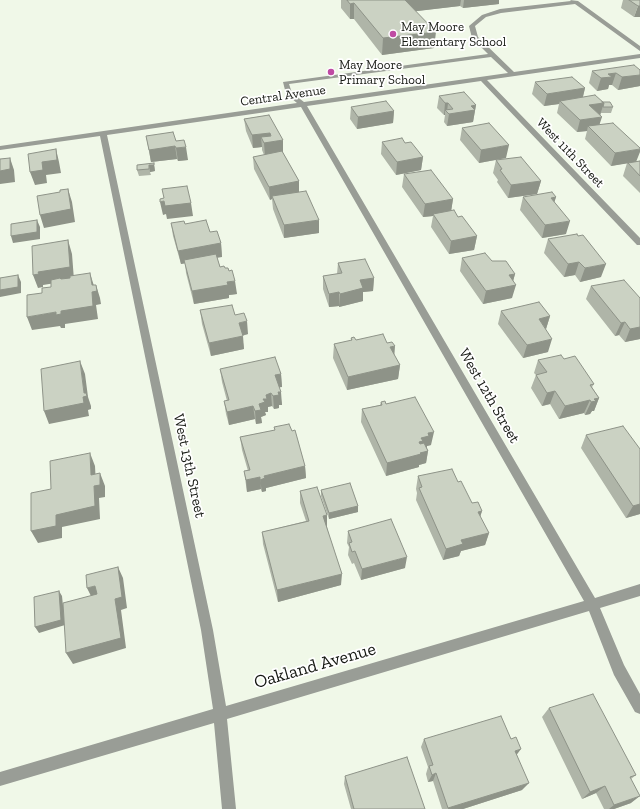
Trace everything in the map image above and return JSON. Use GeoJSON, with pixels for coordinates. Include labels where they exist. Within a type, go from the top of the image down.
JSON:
{"type":"FeatureCollection","features":[{"type":"Feature","properties":{"kind":"street"},"geometry":{"type":"LineString","coordinates":[[530,0],[539,7]]}},
{"type":"Feature","properties":{"kind":"street"},"geometry":{"type":"LineString","coordinates":[[513,75],[475,38],[472,26],[484,16],[500,11],[539,7],[574,1],[640,49]]}},
{"type":"Feature","properties":{"kind":"street"},"geometry":{"type":"LineString","coordinates":[[304,105],[289,94],[285,83],[491,55]]}},
{"type":"Feature","properties":{"kind":"street","name":"Central Avenue"},"geometry":{"type":"LineString","coordinates":[[0,148],[640,56]]}},
{"type":"Feature","properties":{"kind":"street","name":"West 11th Street"},"geometry":{"type":"LineString","coordinates":[[483,79],[640,243]]}},
{"type":"Feature","properties":{"kind":"street","name":"West 12th Street"},"geometry":{"type":"LineString","coordinates":[[304,105],[592,604],[619,670],[640,707]]}},
{"type":"Feature","properties":{"kind":"street","name":"West 13th Street"},"geometry":{"type":"LineString","coordinates":[[103,132],[207,630],[220,713],[229,809]]}},
{"type":"Feature","properties":{"kind":"street","name":"Oakland Avenue"},"geometry":{"type":"LineString","coordinates":[[0,779],[640,590]]}},
{"type":"Feature","properties":{"kind":"building"},"geometry":{"type":"Polygon","coordinates":[[[347,0],[405,0],[436,32],[383,38],[354,3],[350,4],[347,0]]]}},
{"type":"Feature","properties":{"kind":"building"},"geometry":{"type":"Polygon","coordinates":[[[629,0],[640,0],[640,6],[638,6],[629,0]]]}},
{"type":"Feature","properties":{"kind":"building"},"geometry":{"type":"Polygon","coordinates":[[[634,65],[640,70],[640,75],[622,77],[616,73],[608,74],[612,77],[601,78],[592,71],[634,65]]]}},
{"type":"Feature","properties":{"kind":"building"},"geometry":{"type":"Polygon","coordinates":[[[572,77],[585,88],[547,94],[535,82],[572,77]]]}},
{"type":"Feature","properties":{"kind":"building"},"geometry":{"type":"Polygon","coordinates":[[[464,92],[476,105],[471,106],[475,110],[449,114],[445,110],[453,109],[439,96],[464,92]]]}},
{"type":"Feature","properties":{"kind":"building"},"geometry":{"type":"Polygon","coordinates":[[[595,95],[604,103],[589,105],[602,117],[580,120],[560,101],[595,95]]]}},
{"type":"Feature","properties":{"kind":"building"},"geometry":{"type":"Polygon","coordinates":[[[386,101],[394,111],[358,117],[351,107],[386,101]]]}},
{"type":"Feature","properties":{"kind":"building"},"geometry":{"type":"Polygon","coordinates":[[[602,102],[610,102],[613,107],[603,107],[604,103],[602,102]]]}},
{"type":"Feature","properties":{"kind":"building"},"geometry":{"type":"Polygon","coordinates":[[[269,115],[283,140],[264,143],[261,137],[271,136],[270,133],[252,135],[244,119],[269,115]]]}},
{"type":"Feature","properties":{"kind":"building"},"geometry":{"type":"Polygon","coordinates":[[[489,123],[509,145],[481,150],[462,128],[489,123]]]}},
{"type":"Feature","properties":{"kind":"building"},"geometry":{"type":"Polygon","coordinates":[[[613,123],[640,149],[615,153],[588,126],[613,123]]]}},
{"type":"Feature","properties":{"kind":"building"},"geometry":{"type":"Polygon","coordinates":[[[173,132],[176,141],[184,140],[186,147],[176,148],[175,146],[149,150],[146,136],[173,132]]]}},
{"type":"Feature","properties":{"kind":"building"},"geometry":{"type":"Polygon","coordinates":[[[402,138],[405,143],[411,142],[423,157],[397,162],[382,142],[402,138]]]}},
{"type":"Feature","properties":{"kind":"building"},"geometry":{"type":"Polygon","coordinates":[[[56,149],[57,160],[42,162],[43,170],[30,172],[28,154],[56,149]]]}},
{"type":"Feature","properties":{"kind":"building"},"geometry":{"type":"Polygon","coordinates":[[[282,151],[299,181],[269,187],[253,157],[282,151]]]}},
{"type":"Feature","properties":{"kind":"building"},"geometry":{"type":"Polygon","coordinates":[[[521,157],[541,181],[511,185],[500,170],[502,169],[496,160],[521,157]]]}},
{"type":"Feature","properties":{"kind":"building"},"geometry":{"type":"Polygon","coordinates":[[[10,158],[10,169],[0,171],[0,159],[10,158]]]}},
{"type":"Feature","properties":{"kind":"building"},"geometry":{"type":"Polygon","coordinates":[[[640,161],[640,176],[628,163],[640,161]]]}},
{"type":"Feature","properties":{"kind":"building"},"geometry":{"type":"Polygon","coordinates":[[[154,163],[154,165],[149,165],[149,169],[137,170],[137,165],[154,163]]]}},
{"type":"Feature","properties":{"kind":"building"},"geometry":{"type":"Polygon","coordinates":[[[431,170],[453,199],[425,204],[404,174],[431,170]]]}},
{"type":"Feature","properties":{"kind":"building"},"geometry":{"type":"Polygon","coordinates":[[[187,186],[191,203],[165,206],[164,201],[160,202],[160,199],[164,198],[162,189],[187,186]]]}},
{"type":"Feature","properties":{"kind":"building"},"geometry":{"type":"Polygon","coordinates":[[[68,189],[71,209],[40,215],[37,196],[68,189]]]}},
{"type":"Feature","properties":{"kind":"building"},"geometry":{"type":"Polygon","coordinates":[[[306,191],[319,220],[284,225],[272,196],[306,191]]]}},
{"type":"Feature","properties":{"kind":"building"},"geometry":{"type":"Polygon","coordinates":[[[552,192],[556,197],[551,198],[570,221],[545,225],[523,197],[552,192]]]}},
{"type":"Feature","properties":{"kind":"building"},"geometry":{"type":"Polygon","coordinates":[[[454,210],[458,217],[462,216],[477,236],[451,241],[433,214],[454,210]]]}},
{"type":"Feature","properties":{"kind":"building"},"geometry":{"type":"Polygon","coordinates":[[[37,220],[37,232],[11,236],[11,224],[37,220]]]}},
{"type":"Feature","properties":{"kind":"building"},"geometry":{"type":"Polygon","coordinates":[[[206,220],[210,232],[217,231],[221,243],[178,251],[171,223],[184,221],[185,224],[206,220]]]}},
{"type":"Feature","properties":{"kind":"building"},"geometry":{"type":"Polygon","coordinates":[[[577,234],[578,236],[583,235],[606,264],[585,268],[579,262],[568,264],[548,239],[577,234]]]}},
{"type":"Feature","properties":{"kind":"building"},"geometry":{"type":"Polygon","coordinates":[[[68,240],[70,267],[38,272],[39,274],[33,275],[32,246],[68,240]]]}},
{"type":"Feature","properties":{"kind":"building"},"geometry":{"type":"Polygon","coordinates":[[[485,253],[492,261],[506,261],[515,274],[509,275],[516,285],[486,291],[462,258],[485,253]]]}},
{"type":"Feature","properties":{"kind":"building"},"geometry":{"type":"Polygon","coordinates":[[[216,254],[220,267],[224,266],[225,268],[228,268],[229,271],[232,270],[235,281],[227,282],[228,285],[192,291],[184,260],[216,254]]]}},
{"type":"Feature","properties":{"kind":"building"},"geometry":{"type":"Polygon","coordinates":[[[365,259],[374,278],[360,280],[363,288],[340,294],[339,292],[329,294],[323,276],[342,273],[338,263],[365,259]]]}},
{"type":"Feature","properties":{"kind":"building"},"geometry":{"type":"Polygon","coordinates":[[[90,273],[92,285],[96,285],[97,291],[92,292],[93,306],[61,311],[61,314],[56,315],[56,312],[27,317],[27,295],[42,293],[42,288],[51,287],[51,280],[70,278],[70,276],[90,273]]]}},
{"type":"Feature","properties":{"kind":"building"},"geometry":{"type":"Polygon","coordinates":[[[18,275],[18,287],[0,290],[0,278],[18,275]]]}},
{"type":"Feature","properties":{"kind":"building"},"geometry":{"type":"Polygon","coordinates":[[[624,280],[640,298],[640,327],[630,329],[625,322],[621,323],[591,286],[624,280]]]}},
{"type":"Feature","properties":{"kind":"building"},"geometry":{"type":"Polygon","coordinates":[[[539,302],[550,316],[539,319],[552,339],[527,345],[501,311],[539,302]]]}},
{"type":"Feature","properties":{"kind":"building"},"geometry":{"type":"Polygon","coordinates":[[[232,305],[235,315],[244,313],[247,321],[239,323],[243,336],[209,343],[200,310],[232,305]]]}},
{"type":"Feature","properties":{"kind":"building"},"geometry":{"type":"Polygon","coordinates":[[[383,334],[387,343],[392,342],[395,346],[390,347],[400,365],[348,377],[334,344],[352,340],[351,338],[354,337],[356,340],[383,334]]]}},
{"type":"Feature","properties":{"kind":"building"},"geometry":{"type":"Polygon","coordinates":[[[561,355],[564,359],[575,356],[594,384],[590,385],[599,398],[594,399],[596,401],[591,402],[590,400],[565,406],[555,391],[547,393],[536,375],[547,372],[538,360],[561,355]]]}},
{"type":"Feature","properties":{"kind":"building"},"geometry":{"type":"Polygon","coordinates":[[[275,357],[281,374],[275,375],[281,392],[278,392],[279,395],[273,396],[271,393],[266,395],[267,399],[263,399],[265,402],[259,404],[261,410],[255,411],[253,406],[227,412],[224,401],[229,400],[220,369],[275,357]]]}},
{"type":"Feature","properties":{"kind":"building"},"geometry":{"type":"Polygon","coordinates":[[[80,361],[84,393],[86,393],[87,396],[83,397],[84,403],[44,411],[41,369],[80,361]]]}},
{"type":"Feature","properties":{"kind":"building"},"geometry":{"type":"Polygon","coordinates":[[[415,397],[434,432],[428,433],[429,436],[421,438],[423,441],[419,442],[420,444],[424,443],[428,451],[387,463],[362,409],[382,405],[381,402],[385,401],[386,404],[415,397]]]}},
{"type":"Feature","properties":{"kind":"building"},"geometry":{"type":"Polygon","coordinates":[[[289,424],[292,431],[295,430],[305,466],[264,476],[265,478],[260,480],[260,477],[246,480],[244,471],[250,470],[240,437],[275,430],[274,427],[289,424]]]}},
{"type":"Feature","properties":{"kind":"building"},"geometry":{"type":"Polygon","coordinates":[[[623,426],[640,449],[640,504],[633,506],[586,435],[623,426]]]}},
{"type":"Feature","properties":{"kind":"building"},"geometry":{"type":"Polygon","coordinates":[[[90,453],[91,475],[100,473],[100,485],[94,486],[95,506],[56,515],[56,526],[31,531],[31,493],[51,489],[50,461],[90,453]]]}},
{"type":"Feature","properties":{"kind":"building"},"geometry":{"type":"Polygon","coordinates":[[[452,469],[458,482],[461,481],[472,503],[478,502],[482,511],[478,512],[489,533],[461,540],[463,544],[446,549],[419,488],[422,487],[418,476],[452,469]]]}},
{"type":"Feature","properties":{"kind":"building"},"geometry":{"type":"Polygon","coordinates":[[[350,483],[358,506],[329,513],[321,490],[350,483]]]}},
{"type":"Feature","properties":{"kind":"building"},"geometry":{"type":"Polygon","coordinates":[[[317,487],[327,515],[323,516],[342,574],[277,590],[262,532],[309,521],[300,491],[317,487]]]}},
{"type":"Feature","properties":{"kind":"building"},"geometry":{"type":"Polygon","coordinates":[[[391,519],[407,557],[362,569],[355,551],[352,552],[349,543],[352,542],[348,531],[391,519]]]}},
{"type":"Feature","properties":{"kind":"building"},"geometry":{"type":"Polygon","coordinates":[[[118,567],[122,597],[115,599],[121,638],[66,653],[63,603],[97,594],[95,586],[87,588],[86,575],[118,567]]]}},
{"type":"Feature","properties":{"kind":"building"},"geometry":{"type":"Polygon","coordinates":[[[59,591],[61,620],[35,627],[34,597],[59,591]]]}},
{"type":"Feature","properties":{"kind":"building"},"geometry":{"type":"Polygon","coordinates":[[[593,694],[636,775],[630,777],[640,796],[614,805],[605,786],[590,792],[549,708],[593,694]]]}},
{"type":"Feature","properties":{"kind":"building"},"geometry":{"type":"Polygon","coordinates":[[[501,716],[511,739],[516,737],[521,749],[515,751],[529,783],[448,808],[436,773],[432,775],[429,766],[433,765],[424,739],[501,716]]]}},
{"type":"Feature","properties":{"kind":"building"},"geometry":{"type":"Polygon","coordinates":[[[407,757],[425,809],[354,809],[345,776],[407,757]]]}},
{"type":"Feature","properties":{"kind":"place","name":"May Moore Elementary School"},"geometry":{"type":"Point","coordinates":[393,34]}},
{"type":"Feature","properties":{"kind":"place","name":"May Moore Primary School"},"geometry":{"type":"Point","coordinates":[331,72]}}]}
